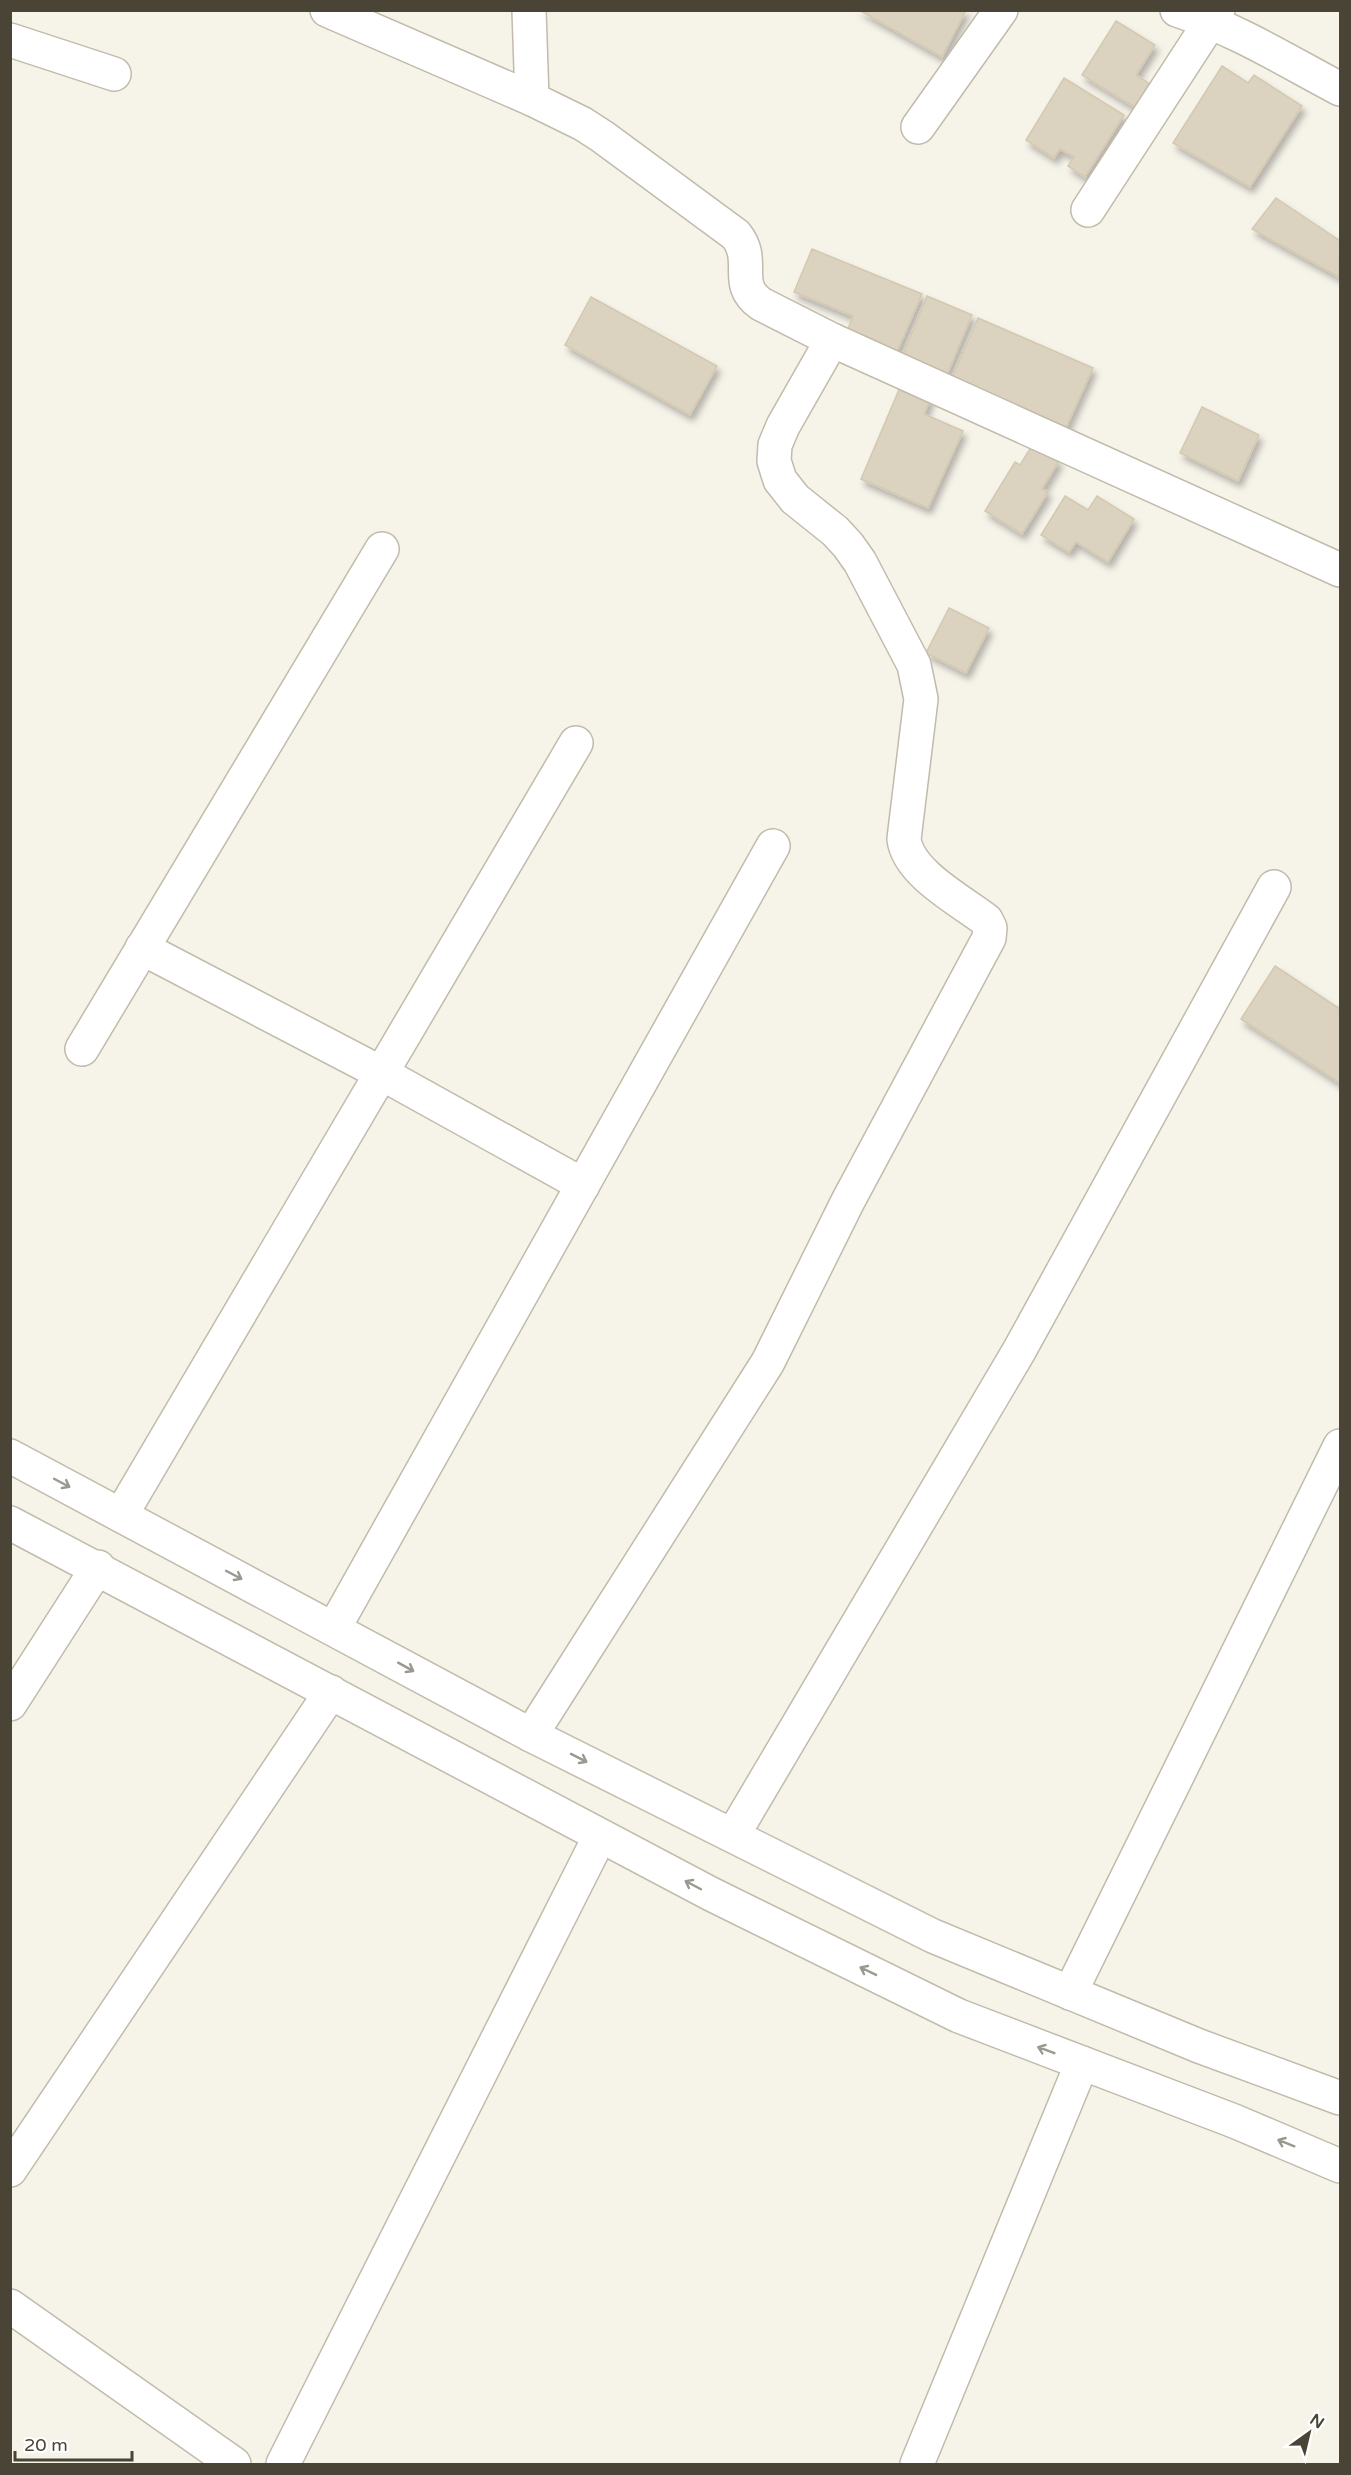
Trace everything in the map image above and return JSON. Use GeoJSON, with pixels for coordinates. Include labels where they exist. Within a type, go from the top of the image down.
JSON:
{"type":"FeatureCollection","features":[{"type":"Feature","properties":{"kind":"street"},"geometry":{"type":"LineString","coordinates":[[327,10],[532,99],[603,137],[736,235],[743,244],[746,254],[746,289],[752,297],[832,340],[1341,570]]}},
{"type":"Feature","properties":{"kind":"street"},"geometry":{"type":"LineString","coordinates":[[529,10],[532,99]]}},
{"type":"Feature","properties":{"kind":"street"},"geometry":{"type":"LineString","coordinates":[[918,127],[1001,10]]}},
{"type":"Feature","properties":{"kind":"street"},"geometry":{"type":"LineString","coordinates":[[1177,10],[1214,16],[1272,50],[1337,79]]}},
{"type":"Feature","properties":{"kind":"street"},"geometry":{"type":"LineString","coordinates":[[1088,210],[1214,16]]}},
{"type":"Feature","properties":{"kind":"street"},"geometry":{"type":"LineString","coordinates":[[10,40],[114,74]]}},
{"type":"Feature","properties":{"kind":"street"},"geometry":{"type":"LineString","coordinates":[[531,1736],[768,1362],[848,1201],[989,938],[990,928],[986,920],[924,873],[905,851],[904,839],[921,699],[914,665],[860,562],[835,531],[795,499],[780,480],[774,461],[775,445],[783,426],[832,340]]}},
{"type":"Feature","properties":{"kind":"street"},"geometry":{"type":"LineString","coordinates":[[82,1049],[382,549]]}},
{"type":"Feature","properties":{"kind":"street"},"geometry":{"type":"LineString","coordinates":[[121,1515],[576,742]]}},
{"type":"Feature","properties":{"kind":"street"},"geometry":{"type":"LineString","coordinates":[[334,1628],[774,846]]}},
{"type":"Feature","properties":{"kind":"street"},"geometry":{"type":"LineString","coordinates":[[733,1835],[1019,1351],[1274,887]]}},
{"type":"Feature","properties":{"kind":"street"},"geometry":{"type":"LineString","coordinates":[[142,948],[381,1073],[583,1185]]}},
{"type":"Feature","properties":{"kind":"street"},"geometry":{"type":"LineString","coordinates":[[1071,1993],[1341,1446]]}},
{"type":"Feature","properties":{"kind":"street"},"geometry":{"type":"LineString","coordinates":[[10,1456],[334,1628],[531,1736],[933,1935],[1199,2046],[1341,2098]]}},
{"type":"Feature","properties":{"kind":"street"},"geometry":{"type":"LineString","coordinates":[[10,1523],[711,1894],[958,2016],[1234,2121],[1341,2166]]}},
{"type":"Feature","properties":{"kind":"street"},"geometry":{"type":"LineString","coordinates":[[10,1704],[98,1568]]}},
{"type":"Feature","properties":{"kind":"street"},"geometry":{"type":"LineString","coordinates":[[10,2170],[331,1692]]}},
{"type":"Feature","properties":{"kind":"street"},"geometry":{"type":"LineString","coordinates":[[284,2464],[600,1836]]}},
{"type":"Feature","properties":{"kind":"street"},"geometry":{"type":"LineString","coordinates":[[917,2464],[1082,2063]]}},
{"type":"Feature","properties":{"kind":"street"},"geometry":{"type":"LineString","coordinates":[[10,2306],[234,2464]]}},
{"type":"Feature","properties":{"kind":"building"},"geometry":{"type":"Polygon","coordinates":[[[859,10],[966,10],[942,57],[859,10]]]}},
{"type":"Feature","properties":{"kind":"building"},"geometry":{"type":"Polygon","coordinates":[[[1116,21],[1155,45],[1136,75],[1150,84],[1136,108],[1082,75],[1116,21]]]}},
{"type":"Feature","properties":{"kind":"building"},"geometry":{"type":"Polygon","coordinates":[[[1222,66],[1248,83],[1254,75],[1302,106],[1250,187],[1173,143],[1222,66]]]}},
{"type":"Feature","properties":{"kind":"building"},"geometry":{"type":"Polygon","coordinates":[[[1064,78],[1124,115],[1085,177],[1068,166],[1074,157],[1060,149],[1054,158],[1026,140],[1064,78]]]}},
{"type":"Feature","properties":{"kind":"building"},"geometry":{"type":"Polygon","coordinates":[[[1276,198],[1340,241],[1339,277],[1252,229],[1276,198]]]}},
{"type":"Feature","properties":{"kind":"building"},"geometry":{"type":"Polygon","coordinates":[[[812,249],[922,294],[896,354],[846,334],[853,316],[794,292],[812,249]]]}},
{"type":"Feature","properties":{"kind":"building"},"geometry":{"type":"Polygon","coordinates":[[[927,296],[972,315],[946,377],[901,359],[927,296]]]}},
{"type":"Feature","properties":{"kind":"building"},"geometry":{"type":"Polygon","coordinates":[[[591,297],[717,366],[690,415],[565,345],[591,297]]]}},
{"type":"Feature","properties":{"kind":"building"},"geometry":{"type":"Polygon","coordinates":[[[978,318],[1093,368],[1065,430],[951,380],[978,318]]]}},
{"type":"Feature","properties":{"kind":"building"},"geometry":{"type":"Polygon","coordinates":[[[901,385],[931,398],[924,414],[963,431],[928,508],[861,479],[901,385]]]}},
{"type":"Feature","properties":{"kind":"building"},"geometry":{"type":"Polygon","coordinates":[[[1202,407],[1259,435],[1238,481],[1180,453],[1202,407]]]}},
{"type":"Feature","properties":{"kind":"building"},"geometry":{"type":"Polygon","coordinates":[[[1033,444],[1059,461],[1042,489],[1048,492],[1022,534],[985,511],[1015,462],[1020,465],[1033,444]]]}},
{"type":"Feature","properties":{"kind":"building"},"geometry":{"type":"Polygon","coordinates":[[[1065,496],[1088,510],[1097,496],[1134,519],[1108,562],[1076,542],[1069,552],[1041,535],[1065,496]]]}},
{"type":"Feature","properties":{"kind":"building"},"geometry":{"type":"Polygon","coordinates":[[[949,608],[989,628],[966,673],[926,653],[949,608]]]}},
{"type":"Feature","properties":{"kind":"building"},"geometry":{"type":"Polygon","coordinates":[[[1275,966],[1340,1009],[1340,1083],[1241,1019],[1275,966]]]}}]}
